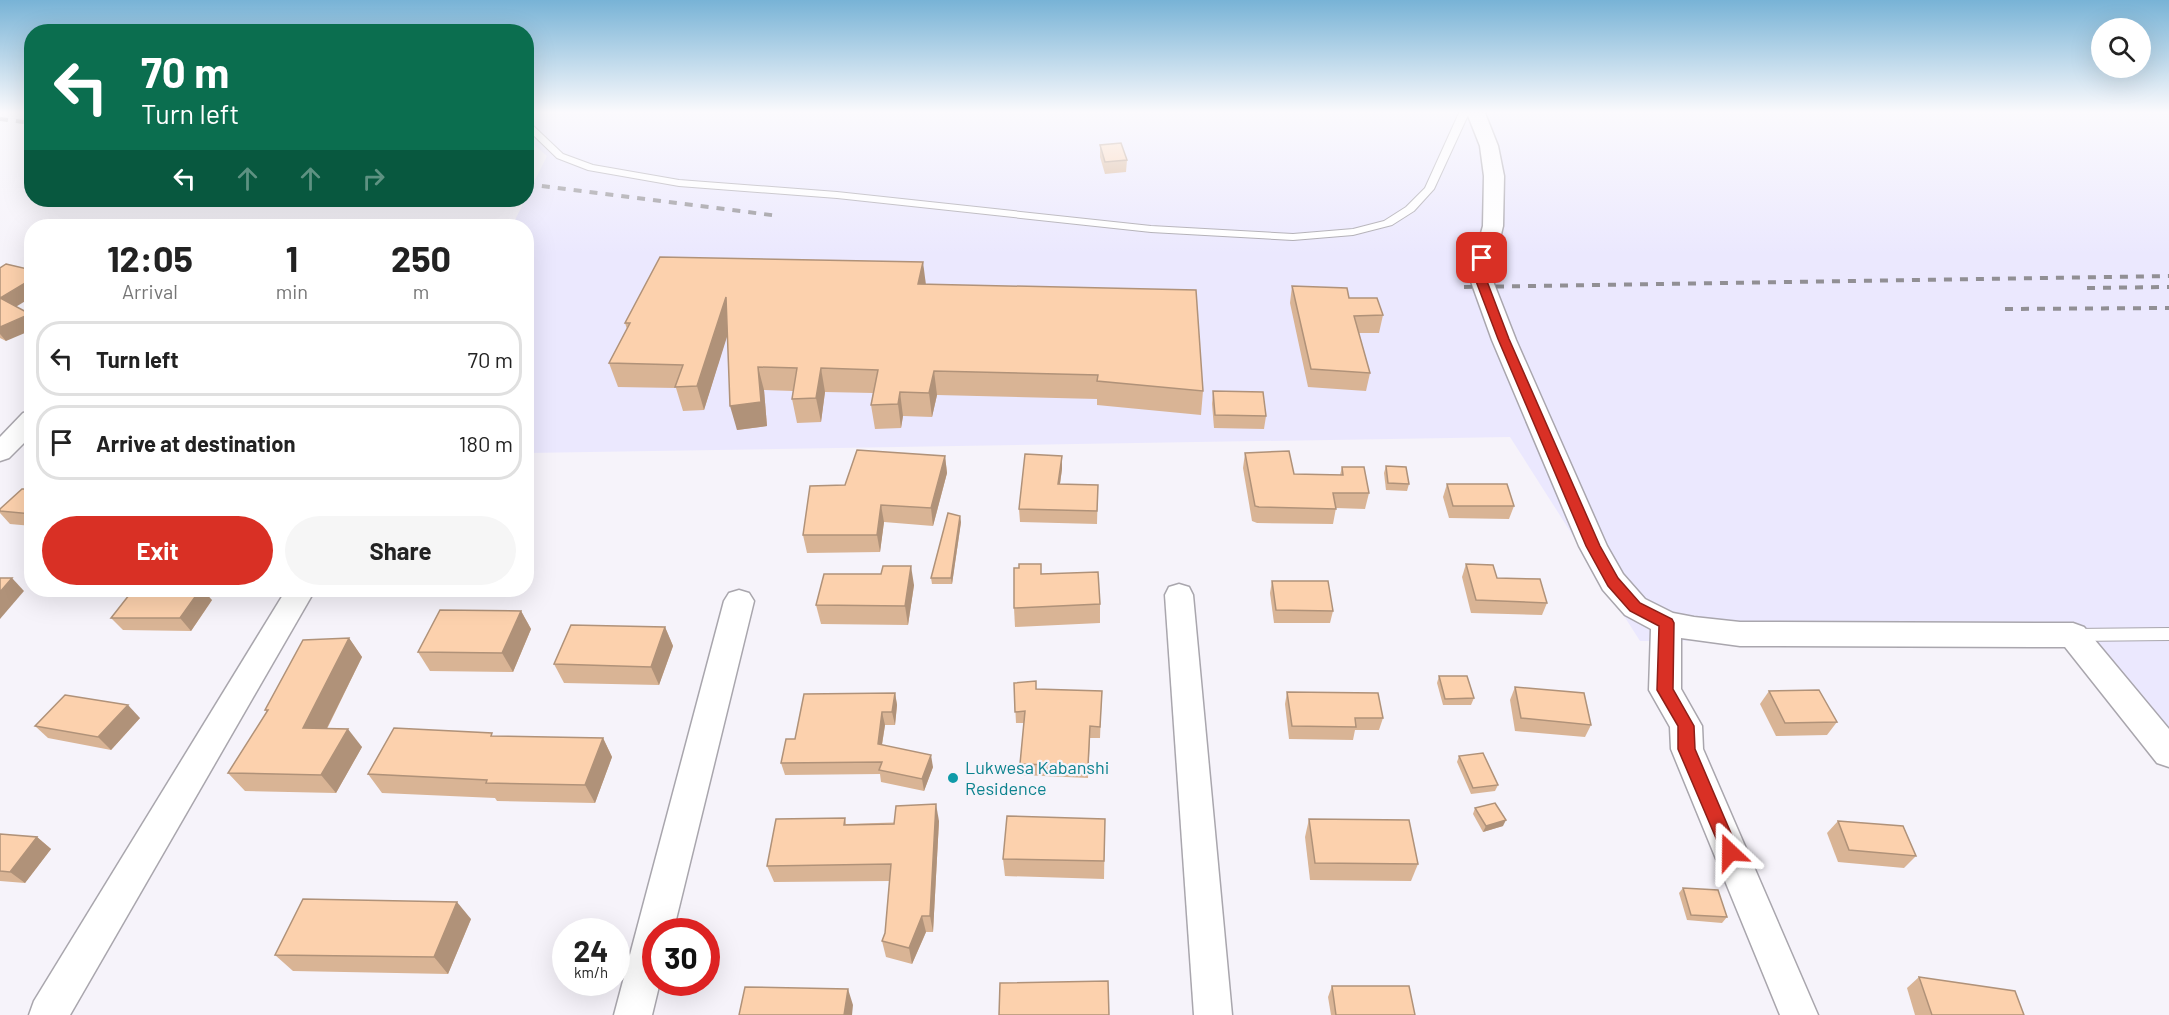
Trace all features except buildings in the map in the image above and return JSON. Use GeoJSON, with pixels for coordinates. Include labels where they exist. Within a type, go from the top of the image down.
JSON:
{"type":"FeatureCollection","features":[{"type":"Feature","properties":{"kind":"street"},"geometry":{"type":"LineString","coordinates":[[1491,160],[1494,176],[1493,226],[1482,258],[1480,276],[1593,546],[1613,582],[1635,607],[1666,623],[1694,629],[1740,634],[2073,635],[2169,753]]}},
{"type":"Feature","properties":{"kind":"street"},"geometry":{"type":"LineString","coordinates":[[2,449],[24,428]]}},
{"type":"Feature","properties":{"kind":"street"},"geometry":{"type":"LineString","coordinates":[[2,449],[24,447]]}},
{"type":"Feature","properties":{"kind":"street"},"geometry":{"type":"LineString","coordinates":[[1179,595],[1213,1015]]}},
{"type":"Feature","properties":{"kind":"street"},"geometry":{"type":"LineString","coordinates":[[48,1015],[297,597]]}},
{"type":"Feature","properties":{"kind":"street"},"geometry":{"type":"LineString","coordinates":[[633,1015],[739,601]]}},
{"type":"Feature","properties":{"kind":"street"},"geometry":{"type":"LineString","coordinates":[[1666,623],[1665,690],[1686,726],[1687,749],[1799,1015]]}},
{"type":"Feature","properties":{"kind":"lane"},"geometry":{"type":"LineString","coordinates":[[571,160],[591,168],[679,183],[837,195],[1175,231],[1234,236],[1293,237],[1353,232],[1388,223],[1410,209],[1429,189],[1442,160]]}},
{"type":"Feature","properties":{"kind":"lane"},"geometry":{"type":"LineString","coordinates":[[2073,635],[2169,634]]}},
{"type":"Feature","properties":{"kind":"shaded area"},"geometry":{"type":"Polygon","coordinates":[[[545,160],[2169,160],[2169,745],[2080,638],[1640,641],[1510,437],[534,453],[534,219],[516,219],[522,207],[534,207],[534,182],[545,160]]]}},
{"type":"Feature","properties":{"kind":"railway"},"geometry":{"type":"LineString","coordinates":[[534,185],[779,216]]}},
{"type":"Feature","properties":{"kind":"railway"},"geometry":{"type":"LineString","coordinates":[[1464,287],[2169,276]]}},
{"type":"Feature","properties":{"kind":"railway"},"geometry":{"type":"LineString","coordinates":[[2087,288],[2169,287]]}},
{"type":"Feature","properties":{"kind":"railway"},"geometry":{"type":"LineString","coordinates":[[2005,309],[2169,308]]}},
{"type":"Feature","properties":{"kind":"place","name":"Lukwesa Kabanshi Residence"},"geometry":{"type":"Point","coordinates":[953,778]}},
{"type":"Feature","properties":{"kind":"route"},"geometry":{"type":"LineString","coordinates":[[1482,258],[1480,276],[1504,339],[1593,546],[1613,582],[1635,607],[1666,623],[1665,690],[1686,726],[1687,749],[1730,852]]}}]}
